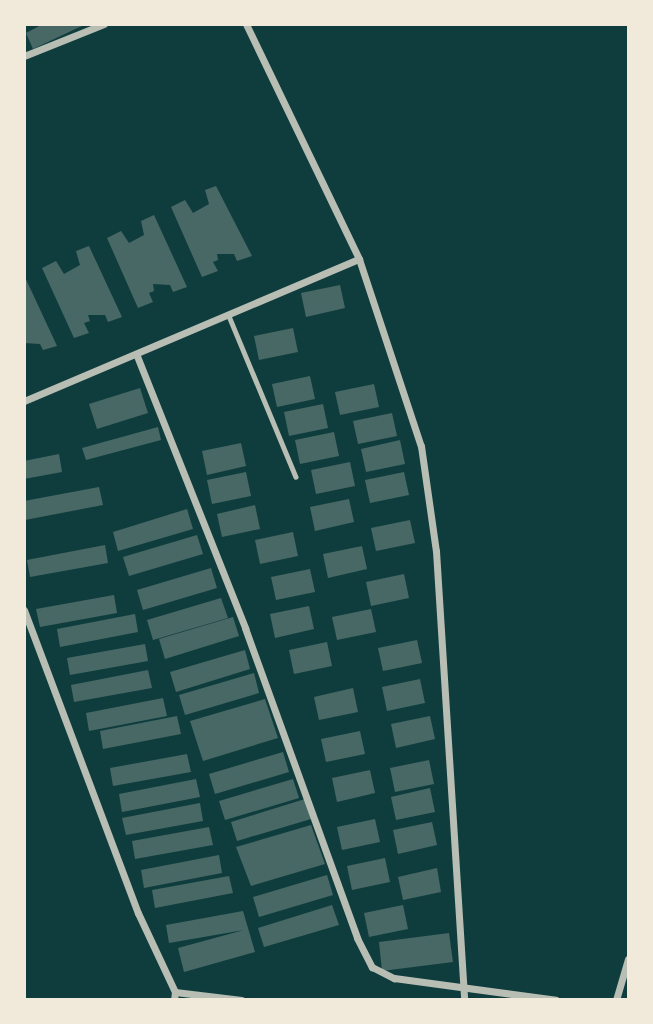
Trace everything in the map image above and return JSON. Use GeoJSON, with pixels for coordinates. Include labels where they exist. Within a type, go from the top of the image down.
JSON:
{"type":"FeatureCollection","features":[{"type":"Feature","properties":{"kind":"street"},"geometry":{"type":"LineString","coordinates":[[25,55],[104,24]]}},
{"type":"Feature","properties":{"kind":"street"},"geometry":{"type":"LineString","coordinates":[[246,24],[359,259],[413,414],[436,551],[464,999]]}},
{"type":"Feature","properties":{"kind":"street"},"geometry":{"type":"LineString","coordinates":[[24,401],[137,356],[359,259]]}},
{"type":"Feature","properties":{"kind":"street"},"geometry":{"type":"LineString","coordinates":[[137,356],[245,628],[368,960],[376,971],[394,978],[463,984],[555,999]]}},
{"type":"Feature","properties":{"kind":"street"},"geometry":{"type":"LineString","coordinates":[[24,610],[138,914],[175,995],[242,999]]}},
{"type":"Feature","properties":{"kind":"street"},"geometry":{"type":"LineString","coordinates":[[616,999],[628,959]]}},
{"type":"Feature","properties":{"kind":"lane"},"geometry":{"type":"LineString","coordinates":[[229,316],[296,477]]}},
{"type":"Feature","properties":{"kind":"building"},"geometry":{"type":"Polygon","coordinates":[[[43,24],[86,24],[33,49],[26,33],[43,24]]]}},
{"type":"Feature","properties":{"kind":"building"},"geometry":{"type":"Polygon","coordinates":[[[216,186],[252,256],[237,261],[234,254],[217,254],[218,260],[213,262],[218,271],[202,277],[171,207],[185,200],[193,213],[209,204],[205,190],[216,186]]]}},
{"type":"Feature","properties":{"kind":"building"},"geometry":{"type":"Polygon","coordinates":[[[154,215],[187,287],[173,292],[170,285],[153,284],[154,291],[149,293],[153,302],[138,308],[107,238],[121,231],[129,243],[144,235],[141,221],[154,215]]]}},
{"type":"Feature","properties":{"kind":"building"},"geometry":{"type":"Polygon","coordinates":[[[89,246],[122,317],[108,322],[105,315],[88,315],[90,321],[84,323],[89,333],[74,338],[42,268],[56,261],[64,274],[80,265],[76,251],[89,246]]]}},
{"type":"Feature","properties":{"kind":"building"},"geometry":{"type":"Polygon","coordinates":[[[24,275],[57,346],[43,350],[40,344],[24,343],[24,275]]]}},
{"type":"Feature","properties":{"kind":"building"},"geometry":{"type":"Polygon","coordinates":[[[340,285],[345,308],[306,317],[301,293],[340,285]]]}},
{"type":"Feature","properties":{"kind":"building"},"geometry":{"type":"Polygon","coordinates":[[[293,328],[298,352],[259,360],[254,336],[293,328]]]}},
{"type":"Feature","properties":{"kind":"building"},"geometry":{"type":"Polygon","coordinates":[[[310,376],[315,399],[277,407],[272,384],[310,376]]]}},
{"type":"Feature","properties":{"kind":"building"},"geometry":{"type":"Polygon","coordinates":[[[374,384],[379,407],[340,415],[335,392],[374,384]]]}},
{"type":"Feature","properties":{"kind":"building"},"geometry":{"type":"Polygon","coordinates":[[[140,388],[148,413],[97,429],[89,404],[140,388]]]}},
{"type":"Feature","properties":{"kind":"building"},"geometry":{"type":"Polygon","coordinates":[[[323,404],[328,428],[289,436],[284,412],[323,404]]]}},
{"type":"Feature","properties":{"kind":"building"},"geometry":{"type":"Polygon","coordinates":[[[392,413],[397,436],[358,444],[353,421],[392,413]]]}},
{"type":"Feature","properties":{"kind":"building"},"geometry":{"type":"Polygon","coordinates":[[[158,427],[161,440],[86,460],[82,448],[158,427]]]}},
{"type":"Feature","properties":{"kind":"building"},"geometry":{"type":"Polygon","coordinates":[[[334,432],[339,456],[300,464],[295,440],[334,432]]]}},
{"type":"Feature","properties":{"kind":"building"},"geometry":{"type":"Polygon","coordinates":[[[400,440],[405,464],[366,472],[361,449],[400,440]]]}},
{"type":"Feature","properties":{"kind":"building"},"geometry":{"type":"Polygon","coordinates":[[[241,443],[246,466],[207,475],[202,451],[241,443]]]}},
{"type":"Feature","properties":{"kind":"building"},"geometry":{"type":"Polygon","coordinates":[[[59,454],[62,472],[24,479],[24,461],[59,454]]]}},
{"type":"Feature","properties":{"kind":"building"},"geometry":{"type":"Polygon","coordinates":[[[350,462],[355,486],[316,494],[311,470],[350,462]]]}},
{"type":"Feature","properties":{"kind":"building"},"geometry":{"type":"Polygon","coordinates":[[[246,472],[251,496],[212,504],[207,480],[246,472]]]}},
{"type":"Feature","properties":{"kind":"building"},"geometry":{"type":"Polygon","coordinates":[[[404,472],[409,495],[370,503],[365,480],[404,472]]]}},
{"type":"Feature","properties":{"kind":"building"},"geometry":{"type":"Polygon","coordinates":[[[99,487],[103,505],[25,520],[24,501],[99,487]]]}},
{"type":"Feature","properties":{"kind":"building"},"geometry":{"type":"Polygon","coordinates":[[[349,499],[354,522],[315,531],[310,507],[349,499]]]}},
{"type":"Feature","properties":{"kind":"building"},"geometry":{"type":"Polygon","coordinates":[[[255,505],[260,529],[222,537],[217,514],[255,505]]]}},
{"type":"Feature","properties":{"kind":"building"},"geometry":{"type":"Polygon","coordinates":[[[187,509],[193,529],[118,551],[113,532],[187,509]]]}},
{"type":"Feature","properties":{"kind":"building"},"geometry":{"type":"Polygon","coordinates":[[[410,520],[415,543],[376,551],[371,528],[410,520]]]}},
{"type":"Feature","properties":{"kind":"building"},"geometry":{"type":"Polygon","coordinates":[[[293,532],[298,556],[260,564],[255,540],[293,532]]]}},
{"type":"Feature","properties":{"kind":"building"},"geometry":{"type":"Polygon","coordinates":[[[197,535],[203,554],[129,576],[123,557],[197,535]]]}},
{"type":"Feature","properties":{"kind":"building"},"geometry":{"type":"Polygon","coordinates":[[[105,545],[108,563],[30,577],[27,560],[105,545]]]}},
{"type":"Feature","properties":{"kind":"building"},"geometry":{"type":"Polygon","coordinates":[[[362,546],[367,569],[328,578],[323,554],[362,546]]]}},
{"type":"Feature","properties":{"kind":"building"},"geometry":{"type":"Polygon","coordinates":[[[211,568],[217,588],[143,610],[137,590],[211,568]]]}},
{"type":"Feature","properties":{"kind":"building"},"geometry":{"type":"Polygon","coordinates":[[[310,569],[315,592],[276,600],[271,577],[310,569]]]}},
{"type":"Feature","properties":{"kind":"building"},"geometry":{"type":"Polygon","coordinates":[[[404,574],[409,598],[371,606],[366,582],[404,574]]]}},
{"type":"Feature","properties":{"kind":"building"},"geometry":{"type":"Polygon","coordinates":[[[114,595],[117,613],[40,627],[36,609],[114,595]]]}},
{"type":"Feature","properties":{"kind":"building"},"geometry":{"type":"Polygon","coordinates":[[[221,598],[228,618],[153,640],[147,620],[221,598]]]}},
{"type":"Feature","properties":{"kind":"building"},"geometry":{"type":"Polygon","coordinates":[[[309,606],[314,629],[275,638],[270,614],[309,606]]]}},
{"type":"Feature","properties":{"kind":"building"},"geometry":{"type":"Polygon","coordinates":[[[371,609],[376,632],[337,640],[332,617],[371,609]]]}},
{"type":"Feature","properties":{"kind":"building"},"geometry":{"type":"Polygon","coordinates":[[[135,614],[138,632],[60,647],[57,629],[135,614]]]}},
{"type":"Feature","properties":{"kind":"building"},"geometry":{"type":"Polygon","coordinates":[[[233,617],[239,636],[165,659],[159,639],[233,617]]]}},
{"type":"Feature","properties":{"kind":"building"},"geometry":{"type":"Polygon","coordinates":[[[417,640],[422,663],[383,671],[378,648],[417,640]]]}},
{"type":"Feature","properties":{"kind":"building"},"geometry":{"type":"Polygon","coordinates":[[[327,642],[332,666],[294,674],[289,650],[327,642]]]}},
{"type":"Feature","properties":{"kind":"building"},"geometry":{"type":"Polygon","coordinates":[[[145,644],[148,661],[70,675],[67,658],[145,644]]]}},
{"type":"Feature","properties":{"kind":"building"},"geometry":{"type":"Polygon","coordinates":[[[245,650],[250,669],[176,692],[170,672],[245,650]]]}},
{"type":"Feature","properties":{"kind":"building"},"geometry":{"type":"Polygon","coordinates":[[[148,670],[152,688],[74,702],[71,685],[148,670]]]}},
{"type":"Feature","properties":{"kind":"building"},"geometry":{"type":"Polygon","coordinates":[[[254,673],[259,693],[185,715],[179,695],[254,673]]]}},
{"type":"Feature","properties":{"kind":"building"},"geometry":{"type":"Polygon","coordinates":[[[420,679],[425,703],[387,711],[382,687],[420,679]]]}},
{"type":"Feature","properties":{"kind":"building"},"geometry":{"type":"Polygon","coordinates":[[[353,688],[358,712],[319,720],[314,697],[353,688]]]}},
{"type":"Feature","properties":{"kind":"building"},"geometry":{"type":"Polygon","coordinates":[[[163,698],[167,716],[89,731],[86,713],[163,698]]]}},
{"type":"Feature","properties":{"kind":"building"},"geometry":{"type":"Polygon","coordinates":[[[265,699],[278,738],[203,761],[190,721],[265,699]]]}},
{"type":"Feature","properties":{"kind":"building"},"geometry":{"type":"Polygon","coordinates":[[[177,716],[181,734],[103,749],[100,731],[177,716]]]}},
{"type":"Feature","properties":{"kind":"building"},"geometry":{"type":"Polygon","coordinates":[[[430,716],[435,739],[396,748],[391,724],[430,716]]]}},
{"type":"Feature","properties":{"kind":"building"},"geometry":{"type":"Polygon","coordinates":[[[360,731],[365,754],[326,762],[321,739],[360,731]]]}},
{"type":"Feature","properties":{"kind":"building"},"geometry":{"type":"Polygon","coordinates":[[[283,752],[289,772],[215,794],[209,774],[283,752]]]}},
{"type":"Feature","properties":{"kind":"building"},"geometry":{"type":"Polygon","coordinates":[[[187,754],[191,772],[113,786],[110,768],[187,754]]]}},
{"type":"Feature","properties":{"kind":"building"},"geometry":{"type":"Polygon","coordinates":[[[429,760],[434,784],[395,792],[390,768],[429,760]]]}},
{"type":"Feature","properties":{"kind":"building"},"geometry":{"type":"Polygon","coordinates":[[[370,770],[375,793],[337,802],[332,778],[370,770]]]}},
{"type":"Feature","properties":{"kind":"building"},"geometry":{"type":"Polygon","coordinates":[[[196,779],[200,797],[122,812],[119,794],[196,779]]]}},
{"type":"Feature","properties":{"kind":"building"},"geometry":{"type":"Polygon","coordinates":[[[293,779],[299,798],[225,820],[219,801],[293,779]]]}},
{"type":"Feature","properties":{"kind":"building"},"geometry":{"type":"Polygon","coordinates":[[[430,788],[435,812],[396,820],[391,797],[430,788]]]}},
{"type":"Feature","properties":{"kind":"building"},"geometry":{"type":"Polygon","coordinates":[[[305,799],[311,819],[237,841],[231,822],[305,799]]]}},
{"type":"Feature","properties":{"kind":"building"},"geometry":{"type":"Polygon","coordinates":[[[200,803],[203,821],[126,835],[122,818],[200,803]]]}},
{"type":"Feature","properties":{"kind":"building"},"geometry":{"type":"Polygon","coordinates":[[[375,819],[380,842],[342,850],[337,827],[375,819]]]}},
{"type":"Feature","properties":{"kind":"building"},"geometry":{"type":"Polygon","coordinates":[[[432,822],[437,845],[398,854],[393,830],[432,822]]]}},
{"type":"Feature","properties":{"kind":"building"},"geometry":{"type":"Polygon","coordinates":[[[311,825],[325,864],[251,886],[236,847],[311,825]]]}},
{"type":"Feature","properties":{"kind":"building"},"geometry":{"type":"Polygon","coordinates":[[[209,827],[213,845],[135,859],[132,841],[209,827]]]}},
{"type":"Feature","properties":{"kind":"building"},"geometry":{"type":"Polygon","coordinates":[[[219,855],[222,873],[144,888],[141,870],[219,855]]]}},
{"type":"Feature","properties":{"kind":"building"},"geometry":{"type":"Polygon","coordinates":[[[385,858],[390,882],[352,890],[347,866],[385,858]]]}},
{"type":"Feature","properties":{"kind":"building"},"geometry":{"type":"Polygon","coordinates":[[[437,868],[441,892],[403,900],[398,877],[437,868]]]}},
{"type":"Feature","properties":{"kind":"building"},"geometry":{"type":"Polygon","coordinates":[[[327,875],[333,895],[259,917],[253,897],[327,875]]]}},
{"type":"Feature","properties":{"kind":"building"},"geometry":{"type":"Polygon","coordinates":[[[229,876],[233,893],[155,908],[152,890],[229,876]]]}},
{"type":"Feature","properties":{"kind":"building"},"geometry":{"type":"Polygon","coordinates":[[[332,905],[339,925],[264,947],[258,928],[332,905]]]}},
{"type":"Feature","properties":{"kind":"building"},"geometry":{"type":"Polygon","coordinates":[[[403,905],[408,929],[369,937],[364,913],[403,905]]]}},
{"type":"Feature","properties":{"kind":"building"},"geometry":{"type":"Polygon","coordinates":[[[243,911],[255,952],[184,972],[178,948],[244,930],[169,943],[166,925],[243,911]]]}},
{"type":"Feature","properties":{"kind":"building"},"geometry":{"type":"Polygon","coordinates":[[[449,933],[453,962],[382,971],[379,942],[449,933]]]}}]}
